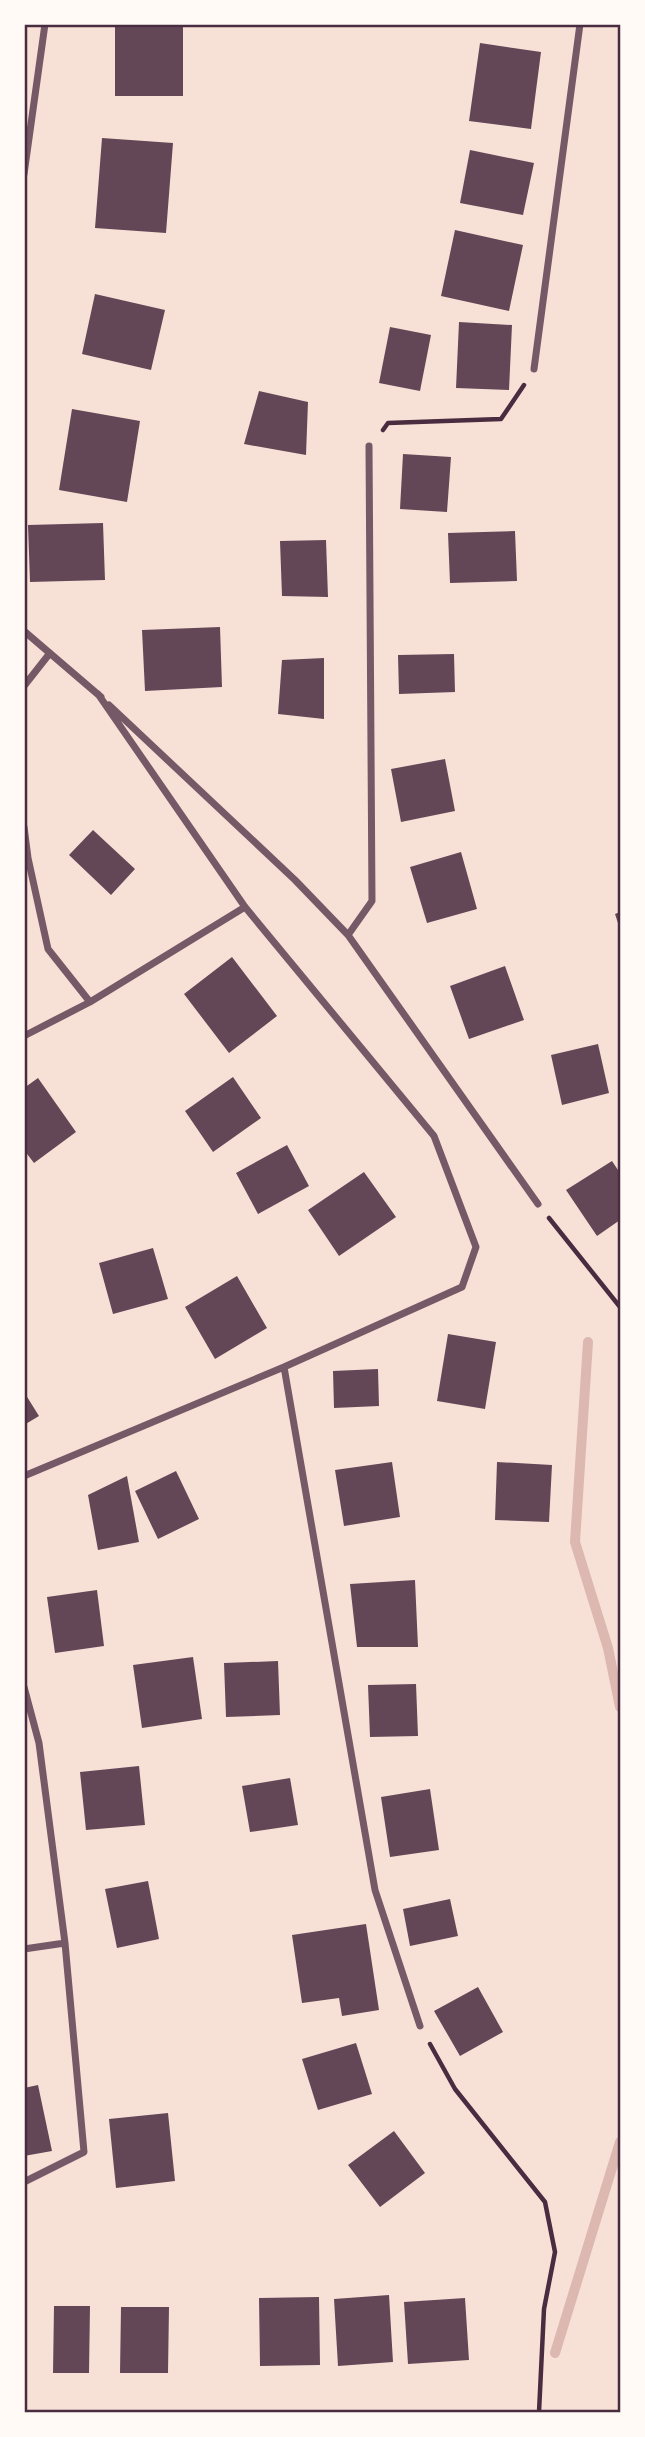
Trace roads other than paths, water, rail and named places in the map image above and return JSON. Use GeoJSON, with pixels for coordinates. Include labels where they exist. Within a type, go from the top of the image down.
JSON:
{"type":"FeatureCollection","features":[{"type":"Feature","properties":{"kind":"street"},"geometry":{"type":"LineString","coordinates":[[24,174],[45,24]]}},
{"type":"Feature","properties":{"kind":"street"},"geometry":{"type":"LineString","coordinates":[[534,369],[580,24]]}},
{"type":"Feature","properties":{"kind":"street"},"geometry":{"type":"LineString","coordinates":[[348,935],[372,901],[369,446]]}},
{"type":"Feature","properties":{"kind":"street"},"geometry":{"type":"LineString","coordinates":[[24,631],[97,694],[295,880],[348,935],[538,1204]]}},
{"type":"Feature","properties":{"kind":"street"},"geometry":{"type":"LineString","coordinates":[[24,686],[50,653]]}},
{"type":"Feature","properties":{"kind":"street"},"geometry":{"type":"LineString","coordinates":[[24,1476],[284,1367],[462,1287],[476,1247],[434,1136],[244,906],[97,694]]}},
{"type":"Feature","properties":{"kind":"street"},"geometry":{"type":"LineString","coordinates":[[24,827],[48,949],[90,1002]]}},
{"type":"Feature","properties":{"kind":"street"},"geometry":{"type":"LineString","coordinates":[[24,1036],[90,1002],[244,906]]}},
{"type":"Feature","properties":{"kind":"street"},"geometry":{"type":"LineString","coordinates":[[284,1367],[375,1889],[420,2026]]}},
{"type":"Feature","properties":{"kind":"street"},"geometry":{"type":"LineString","coordinates":[[24,1687],[39,1743],[65,1943],[84,2152],[24,2182]]}},
{"type":"Feature","properties":{"kind":"street"},"geometry":{"type":"LineString","coordinates":[[24,1949],[65,1943]]}},
{"type":"Feature","properties":{"kind":"waterway"},"geometry":{"type":"LineString","coordinates":[[588,1342],[575,1542],[608,1648],[620,1707]]}},
{"type":"Feature","properties":{"kind":"waterway"},"geometry":{"type":"LineString","coordinates":[[555,2353],[620,2142]]}}]}
